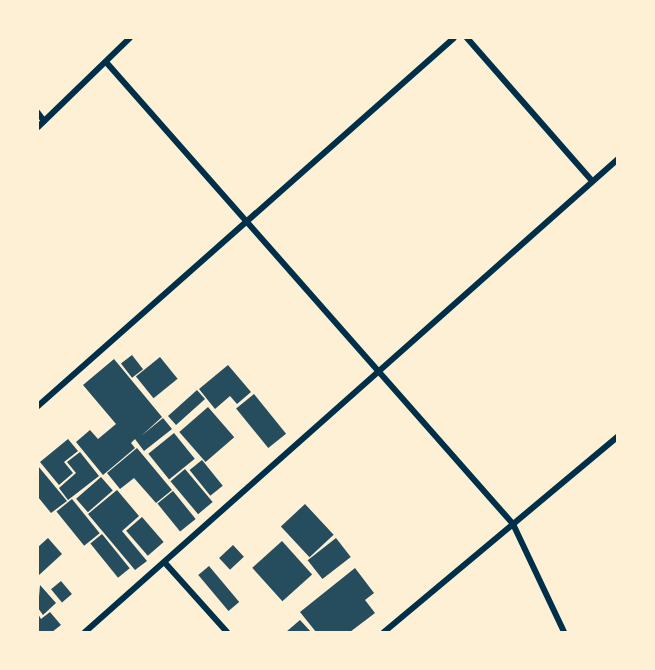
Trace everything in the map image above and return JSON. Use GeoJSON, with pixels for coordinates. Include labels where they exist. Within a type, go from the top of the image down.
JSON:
{"type":"FeatureCollection","features":[{"type":"Feature","properties":{"kind":"street"},"geometry":{"type":"LineString","coordinates":[[38,127],[130,38]]}},
{"type":"Feature","properties":{"kind":"street"},"geometry":{"type":"LineString","coordinates":[[38,406],[454,38]]}},
{"type":"Feature","properties":{"kind":"street"},"geometry":{"type":"LineString","coordinates":[[467,38],[592,181]]}},
{"type":"Feature","properties":{"kind":"street"},"geometry":{"type":"LineString","coordinates":[[106,62],[247,221],[377,374],[513,524],[564,633]]}},
{"type":"Feature","properties":{"kind":"street"},"geometry":{"type":"LineString","coordinates":[[38,113],[44,121]]}},
{"type":"Feature","properties":{"kind":"street"},"geometry":{"type":"LineString","coordinates":[[85,633],[166,564],[618,159]]}},
{"type":"Feature","properties":{"kind":"street"},"geometry":{"type":"LineString","coordinates":[[384,633],[618,436]]}},
{"type":"Feature","properties":{"kind":"street"},"geometry":{"type":"LineString","coordinates":[[166,564],[227,633]]}},
{"type":"Feature","properties":{"kind":"building"},"geometry":{"type":"Polygon","coordinates":[[[132,355],[143,369],[132,378],[121,364],[132,355]]]}},
{"type":"Feature","properties":{"kind":"building"},"geometry":{"type":"Polygon","coordinates":[[[160,357],[178,379],[154,398],[136,377],[160,357]]]}},
{"type":"Feature","properties":{"kind":"building"},"geometry":{"type":"Polygon","coordinates":[[[114,359],[162,417],[141,436],[163,418],[172,429],[144,451],[135,439],[131,443],[135,448],[103,475],[76,442],[90,430],[98,439],[116,424],[83,385],[114,359]]]}},
{"type":"Feature","properties":{"kind":"building"},"geometry":{"type":"Polygon","coordinates":[[[228,365],[251,392],[237,404],[230,396],[215,409],[199,389],[228,365]]]}},
{"type":"Feature","properties":{"kind":"building"},"geometry":{"type":"Polygon","coordinates":[[[197,390],[205,399],[176,425],[168,416],[197,390]]]}},
{"type":"Feature","properties":{"kind":"building"},"geometry":{"type":"Polygon","coordinates":[[[254,394],[286,434],[268,448],[236,408],[254,394]]]}},
{"type":"Feature","properties":{"kind":"building"},"geometry":{"type":"Polygon","coordinates":[[[208,407],[234,437],[206,462],[179,432],[208,407]]]}},
{"type":"Feature","properties":{"kind":"building"},"geometry":{"type":"Polygon","coordinates":[[[174,433],[195,459],[169,479],[148,454],[174,433]]]}},
{"type":"Feature","properties":{"kind":"building"},"geometry":{"type":"Polygon","coordinates":[[[68,439],[78,451],[64,462],[73,473],[59,485],[40,462],[68,439]]]}},
{"type":"Feature","properties":{"kind":"building"},"geometry":{"type":"Polygon","coordinates":[[[137,448],[172,490],[156,503],[134,478],[120,489],[107,473],[137,448]]]}},
{"type":"Feature","properties":{"kind":"building"},"geometry":{"type":"Polygon","coordinates":[[[80,452],[99,476],[68,500],[59,488],[76,473],[67,462],[80,452]]]}},
{"type":"Feature","properties":{"kind":"building"},"geometry":{"type":"Polygon","coordinates":[[[202,460],[223,486],[210,496],[190,470],[202,460]]]}},
{"type":"Feature","properties":{"kind":"building"},"geometry":{"type":"Polygon","coordinates":[[[38,466],[67,501],[51,513],[38,497],[38,466]]]}},
{"type":"Feature","properties":{"kind":"building"},"geometry":{"type":"Polygon","coordinates":[[[185,469],[213,502],[198,514],[170,481],[185,469]]]}},
{"type":"Feature","properties":{"kind":"building"},"geometry":{"type":"Polygon","coordinates":[[[101,477],[113,491],[88,512],[76,499],[101,477]]]}},
{"type":"Feature","properties":{"kind":"building"},"geometry":{"type":"Polygon","coordinates":[[[117,490],[139,516],[122,531],[147,561],[135,570],[88,514],[117,490]]]}},
{"type":"Feature","properties":{"kind":"building"},"geometry":{"type":"Polygon","coordinates":[[[173,491],[196,519],[180,532],[157,504],[173,491]]]}},
{"type":"Feature","properties":{"kind":"building"},"geometry":{"type":"Polygon","coordinates":[[[72,499],[100,533],[84,546],[56,512],[72,499]]]}},
{"type":"Feature","properties":{"kind":"building"},"geometry":{"type":"Polygon","coordinates":[[[305,504],[334,535],[310,557],[281,527],[305,504]]]}},
{"type":"Feature","properties":{"kind":"building"},"geometry":{"type":"Polygon","coordinates":[[[142,517],[164,542],[148,556],[126,531],[142,517]]]}},
{"type":"Feature","properties":{"kind":"building"},"geometry":{"type":"Polygon","coordinates":[[[102,534],[130,568],[118,578],[90,543],[102,534]]]}},
{"type":"Feature","properties":{"kind":"building"},"geometry":{"type":"Polygon","coordinates":[[[48,538],[62,554],[38,576],[38,547],[48,538]]]}},
{"type":"Feature","properties":{"kind":"building"},"geometry":{"type":"Polygon","coordinates":[[[336,538],[351,557],[322,579],[308,560],[336,538]]]}},
{"type":"Feature","properties":{"kind":"building"},"geometry":{"type":"Polygon","coordinates":[[[282,541],[312,574],[282,601],[252,568],[282,541]]]}},
{"type":"Feature","properties":{"kind":"building"},"geometry":{"type":"Polygon","coordinates":[[[233,545],[244,557],[230,570],[219,558],[233,545]]]}},
{"type":"Feature","properties":{"kind":"building"},"geometry":{"type":"Polygon","coordinates":[[[209,566],[239,602],[228,611],[198,575],[209,566]]]}},
{"type":"Feature","properties":{"kind":"building"},"geometry":{"type":"Polygon","coordinates":[[[355,568],[374,593],[365,600],[375,613],[350,632],[316,632],[300,612],[355,568]]]}},
{"type":"Feature","properties":{"kind":"building"},"geometry":{"type":"Polygon","coordinates":[[[61,581],[72,594],[62,602],[51,589],[61,581]]]}},
{"type":"Feature","properties":{"kind":"building"},"geometry":{"type":"Polygon","coordinates":[[[40,585],[56,603],[43,615],[38,608],[40,585]]]}},
{"type":"Feature","properties":{"kind":"building"},"geometry":{"type":"Polygon","coordinates":[[[50,612],[61,625],[52,632],[38,632],[38,614],[41,619],[50,612]]]}},
{"type":"Feature","properties":{"kind":"building"},"geometry":{"type":"Polygon","coordinates":[[[300,620],[311,632],[286,632],[300,620]]]}}]}
